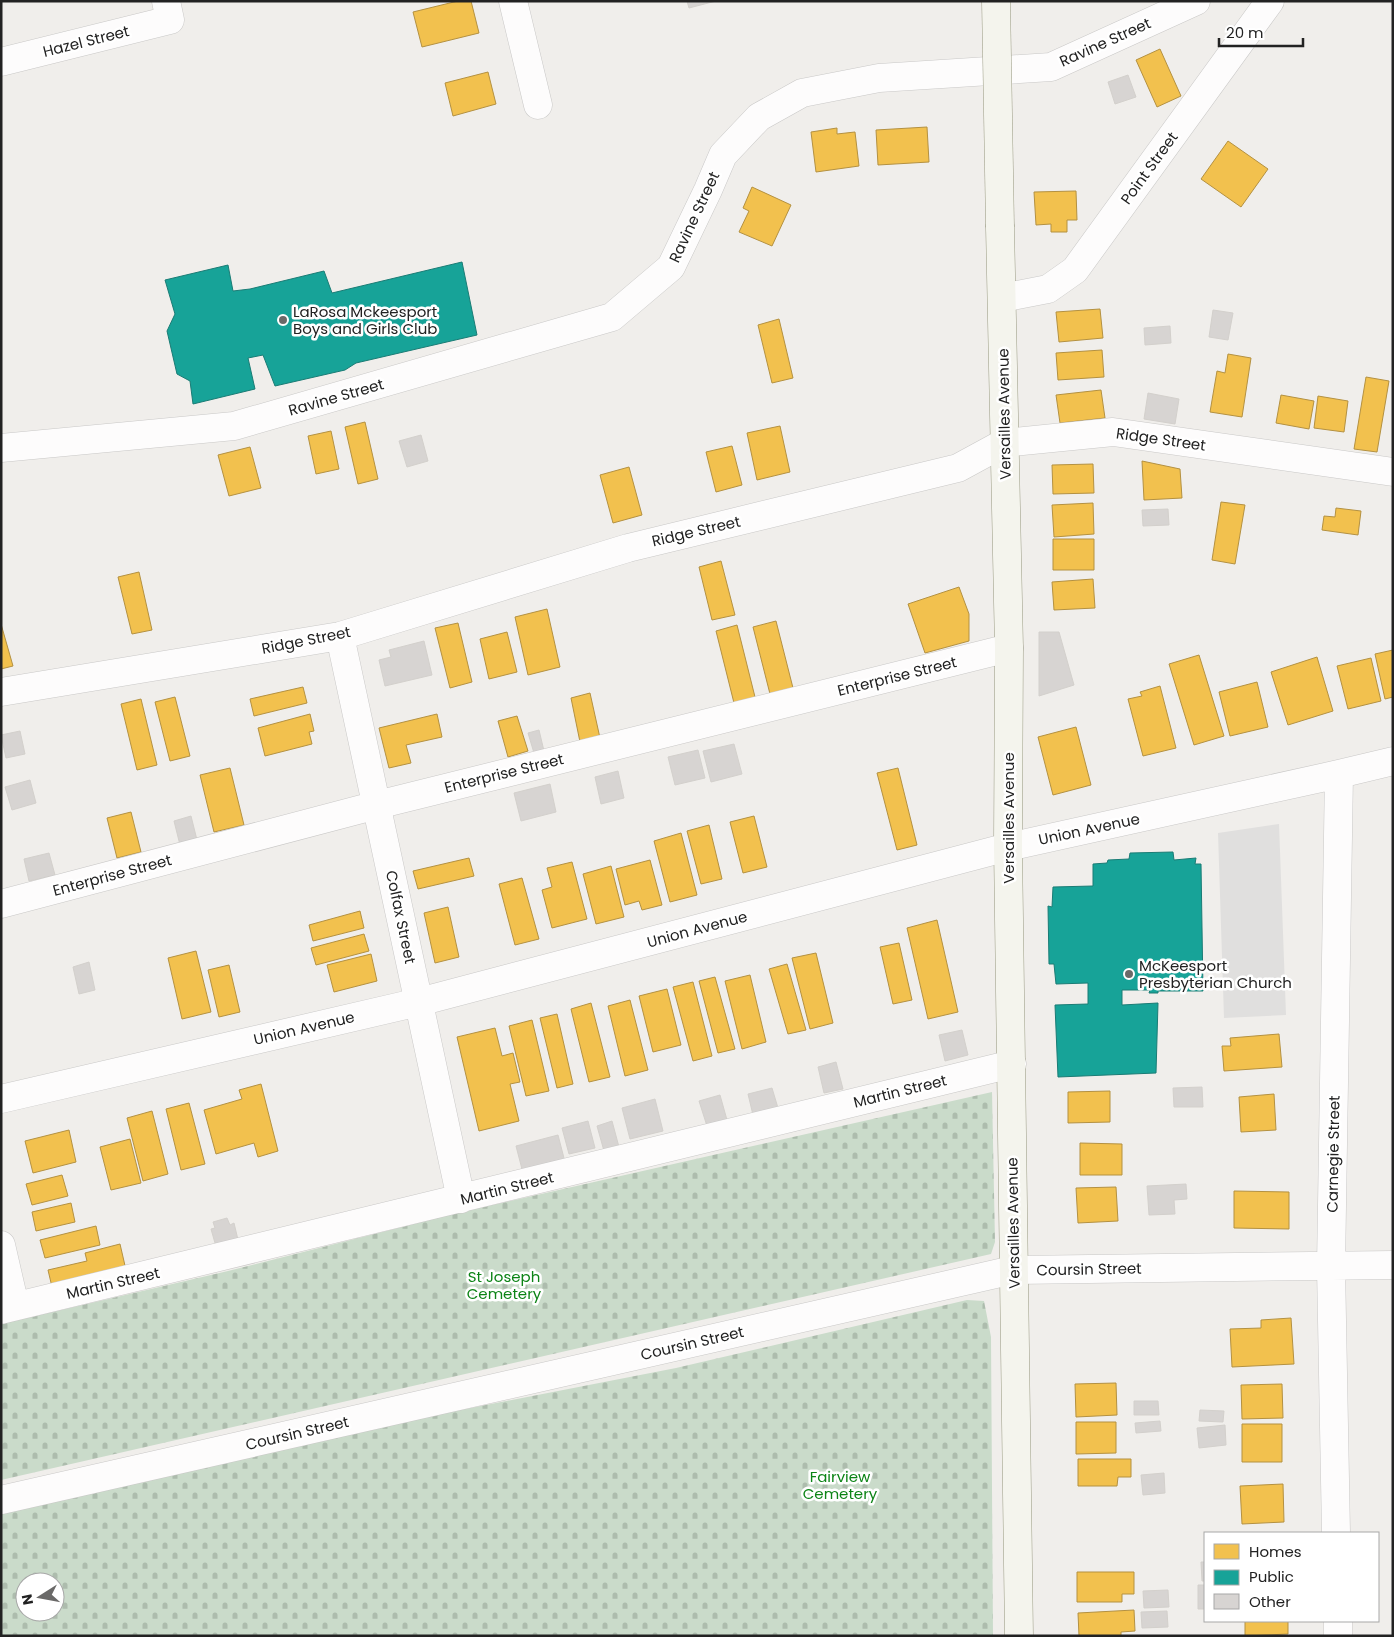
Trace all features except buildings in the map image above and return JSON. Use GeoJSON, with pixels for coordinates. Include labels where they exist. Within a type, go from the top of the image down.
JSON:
{"type":"FeatureCollection","features":[{"type":"Feature","properties":{"kind":"street"},"geometry":{"type":"LineString","coordinates":[[513,1],[538,105]]}},
{"type":"Feature","properties":{"kind":"street","name":"Versailles Avenue"},"geometry":{"type":"LineString","coordinates":[[996,1],[1009,648],[1008,847],[1019,1636]]}},
{"type":"Feature","properties":{"kind":"street","name":"Ravine Street"},"geometry":{"type":"LineString","coordinates":[[1,448],[234,426],[612,317],[671,268],[723,155],[759,117],[802,93],[879,78],[1051,67],[1196,1]]}},
{"type":"Feature","properties":{"kind":"street","name":"Point Street"},"geometry":{"type":"LineString","coordinates":[[1002,298],[1048,289],[1075,270],[1270,1]]}},
{"type":"Feature","properties":{"kind":"street","name":"Hazel Street"},"geometry":{"type":"LineString","coordinates":[[1,62],[168,11]]}},
{"type":"Feature","properties":{"kind":"street","name":"Ridge Street"},"geometry":{"type":"LineString","coordinates":[[1,692],[340,636],[628,548],[958,468],[1004,443],[1113,432],[1393,472]]}},
{"type":"Feature","properties":{"kind":"street","name":"Colfax Street"},"geometry":{"type":"LineString","coordinates":[[340,636],[461,1199]]}},
{"type":"Feature","properties":{"kind":"street","name":"Enterprise Street"},"geometry":{"type":"LineString","coordinates":[[1,904],[377,805],[1009,648]]}},
{"type":"Feature","properties":{"kind":"street","name":"Union Avenue"},"geometry":{"type":"LineString","coordinates":[[1,1099],[419,1002],[1008,847],[1393,761]]}},
{"type":"Feature","properties":{"kind":"street","name":"Carnegie Street"},"geometry":{"type":"LineString","coordinates":[[1336,1532],[1331,1267],[1339,774]]}},
{"type":"Feature","properties":{"kind":"street","name":"Martin Street"},"geometry":{"type":"LineString","coordinates":[[8,1308],[1012,1064]]}},
{"type":"Feature","properties":{"kind":"street"},"geometry":{"type":"LineString","coordinates":[[1,1245],[8,1308]]}},
{"type":"Feature","properties":{"kind":"street","name":"Coursin Street"},"geometry":{"type":"LineString","coordinates":[[1,1500],[1013,1270],[1393,1265]]}},
{"type":"Feature","properties":{"kind":"street"},"geometry":{"type":"LineString","coordinates":[[1338,1622],[1338,1636]]}},
{"type":"Feature","properties":{"kind":"green space","name":"St Joseph Cemetery"},"geometry":{"type":"Polygon","coordinates":[[[992,1092],[995,1242],[991,1254],[1,1480],[1,1324],[228,1271],[461,1212],[992,1092]]]}},
{"type":"Feature","properties":{"kind":"green space","name":"Fairview Cemetery"},"geometry":{"type":"Polygon","coordinates":[[[967,1300],[984,1301],[991,1337],[993,1636],[1,1636],[1,1514],[445,1413],[676,1368],[967,1300]]]}},
{"type":"Feature","properties":{"kind":"shaded area"},"geometry":{"type":"Polygon","coordinates":[[[1279,824],[1286,1015],[1224,1018],[1218,833],[1279,824]]]}},
{"type":"Feature","properties":{"kind":"place","name":"LaRosa Mckeesport Boys and Girls Club"},"geometry":{"type":"Point","coordinates":[283,320]}},
{"type":"Feature","properties":{"kind":"place","name":"McKeesport Presbyterian Church"},"geometry":{"type":"Point","coordinates":[1129,974]}}]}
